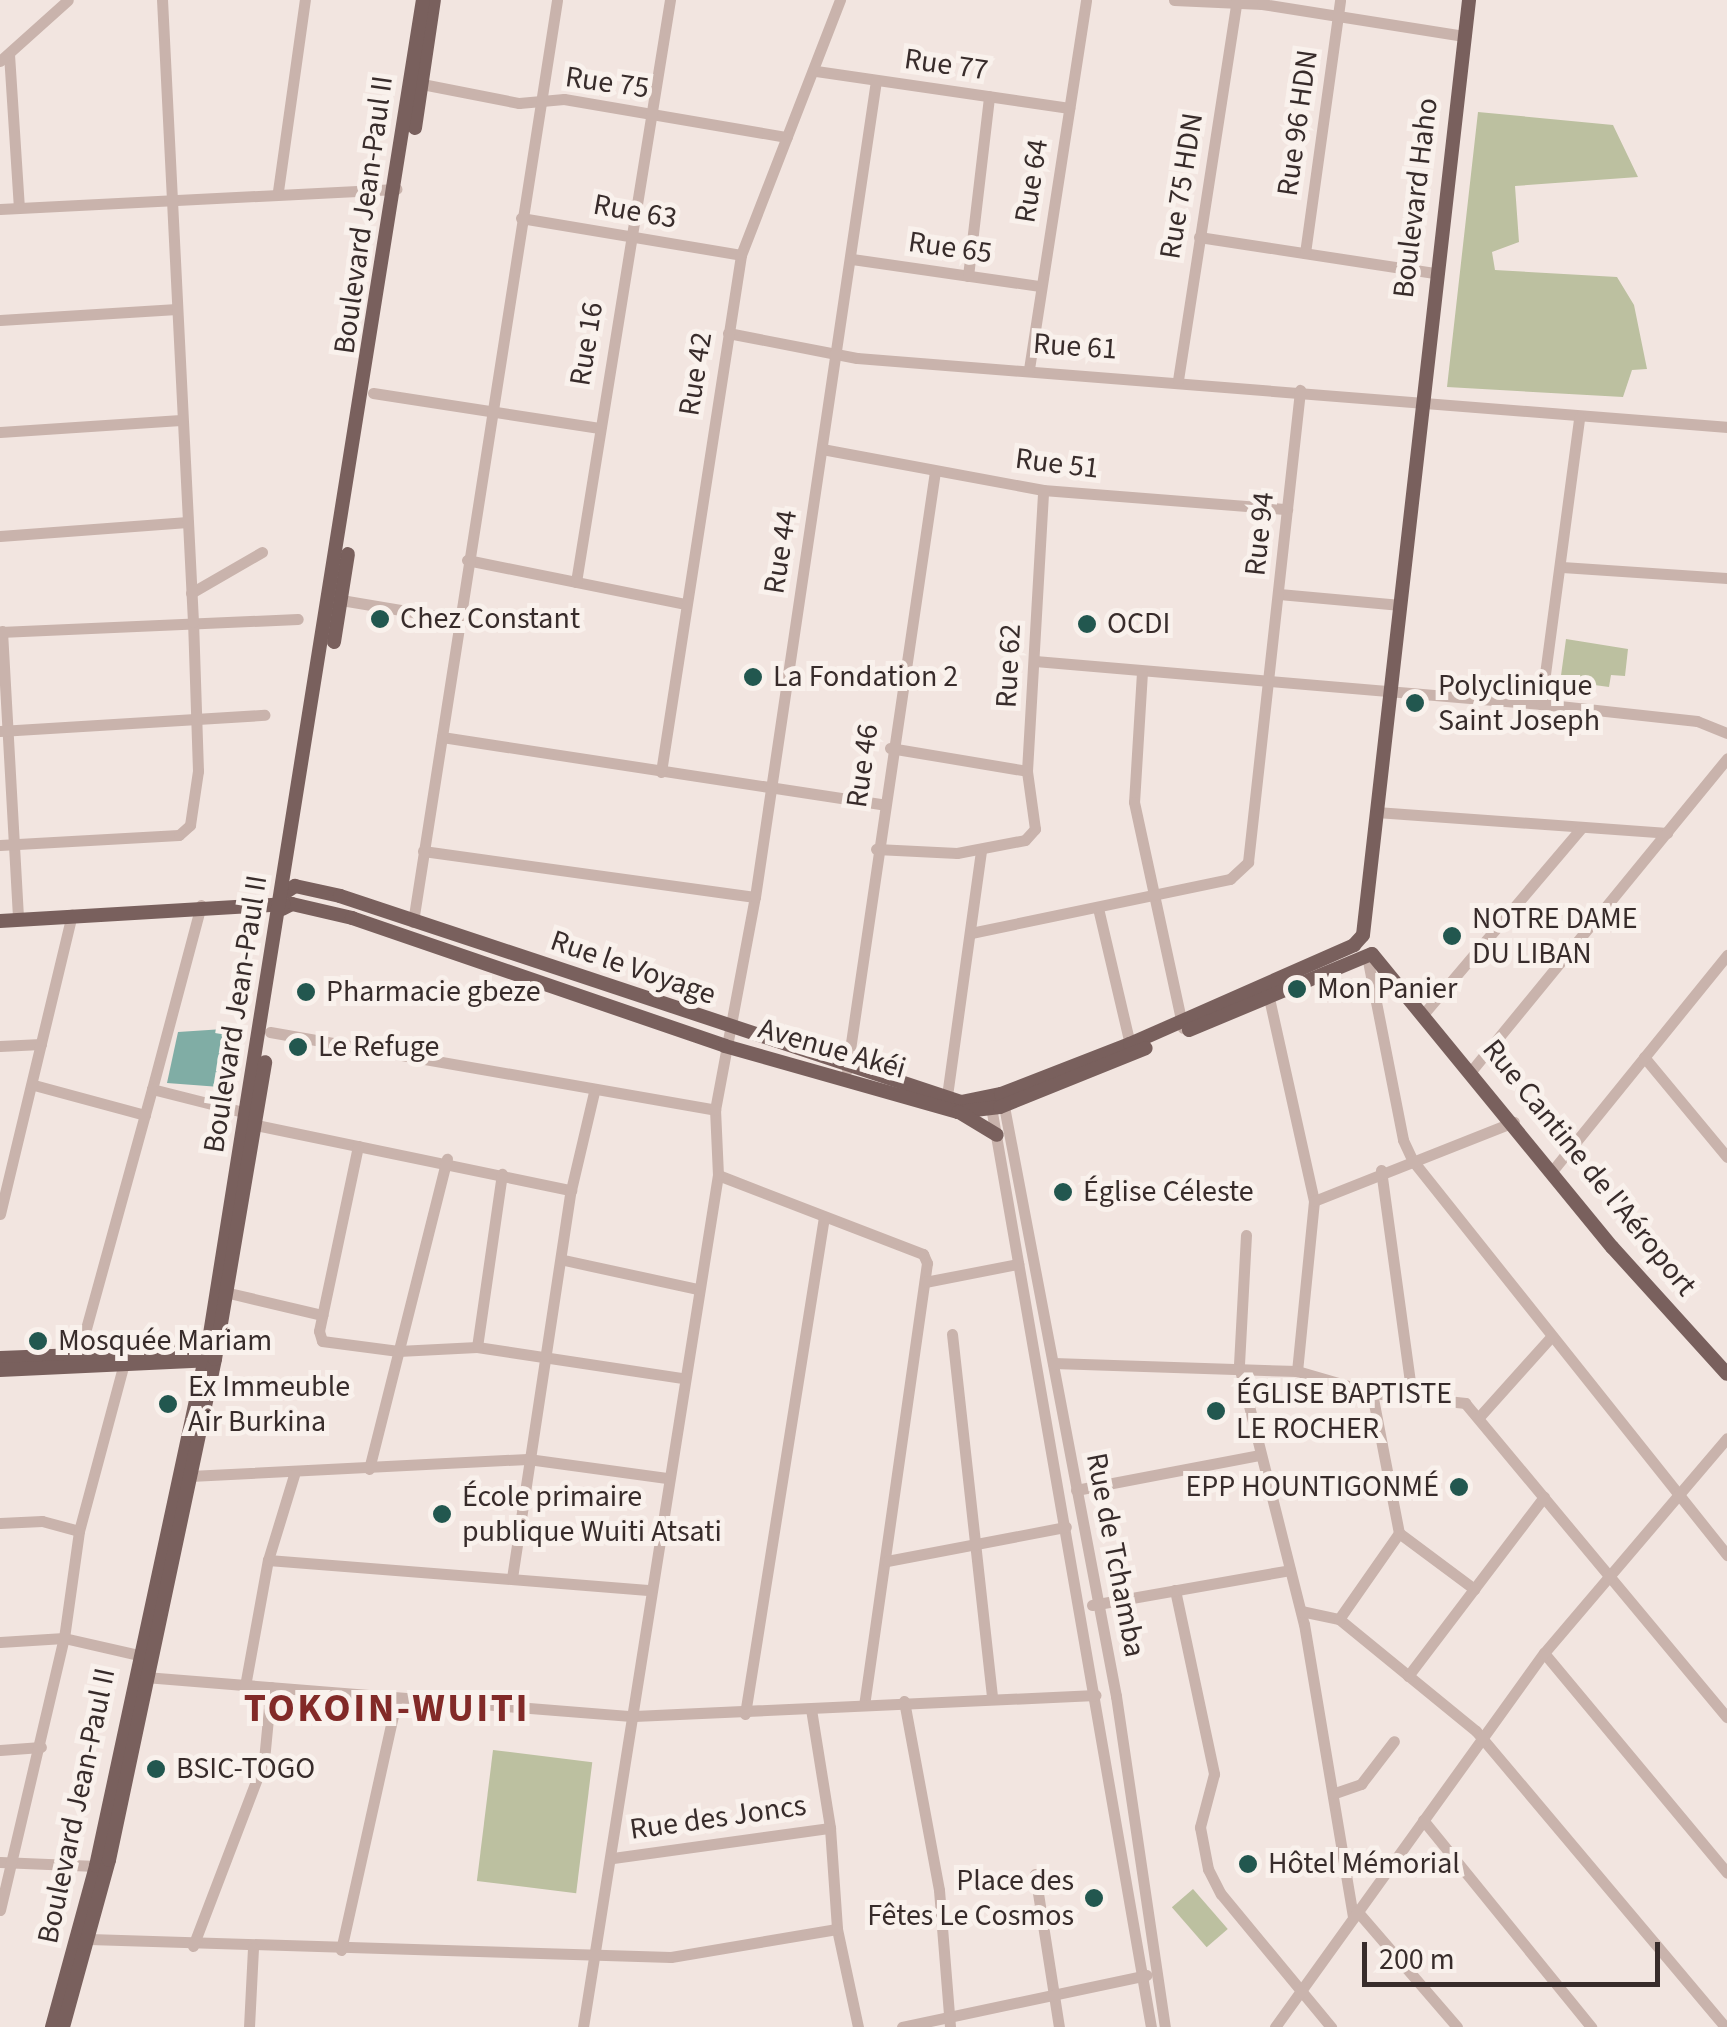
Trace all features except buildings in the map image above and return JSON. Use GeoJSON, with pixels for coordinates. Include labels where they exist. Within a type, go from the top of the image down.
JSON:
{"type":"FeatureCollection","features":[{"type":"Feature","properties":{"kind":"main road","name":"Boulevard Jean-Paul II"},"geometry":{"type":"LineString","coordinates":[[63,2027],[89,1939],[190,1476],[288,899],[423,0]]}},
{"type":"Feature","properties":{"kind":"main road","name":"Boulevard Jean-Paul II"},"geometry":{"type":"LineString","coordinates":[[52,2027],[96,1866],[138,1655],[209,1356],[228,1293],[252,1119],[270,1032],[288,899],[341,600],[434,0]]}},
{"type":"Feature","properties":{"kind":"main road","name":"Boulevard Haho"},"geometry":{"type":"LineString","coordinates":[[1363,949],[1434,273],[1469,0]]}},
{"type":"Feature","properties":{"kind":"main road","name":"Avenue Akéi"},"geometry":{"type":"LineString","coordinates":[[0,921],[288,899],[728,1038]]}},
{"type":"Feature","properties":{"kind":"main road","name":"Rue le Voyage"},"geometry":{"type":"LineString","coordinates":[[288,899],[413,922],[728,1038],[950,1107],[997,1102],[1363,949]]}},
{"type":"Feature","properties":{"kind":"main road","name":"Rue Cantine de l'Aéroport"},"geometry":{"type":"LineString","coordinates":[[1363,949],[1426,1012],[1553,1170],[1727,1374]]}},
{"type":"Feature","properties":{"kind":"main road"},"geometry":{"type":"LineString","coordinates":[[997,1102],[1183,1027]]}},
{"type":"Feature","properties":{"kind":"main road"},"geometry":{"type":"LineString","coordinates":[[950,1107],[997,1135]]}},
{"type":"Feature","properties":{"kind":"main road"},"geometry":{"type":"LineString","coordinates":[[0,1358],[79,1354],[125,1357]]}},
{"type":"Feature","properties":{"kind":"main road"},"geometry":{"type":"LineString","coordinates":[[178,1354],[209,1356]]}},
{"type":"Feature","properties":{"kind":"main road"},"geometry":{"type":"LineString","coordinates":[[0,1370],[125,1357],[209,1356]]}},
{"type":"Feature","properties":{"kind":"street"},"geometry":{"type":"LineString","coordinates":[[19,208],[4,58],[68,0]]}},
{"type":"Feature","properties":{"kind":"street"},"geometry":{"type":"LineString","coordinates":[[7,844],[185,832],[198,770],[193,620],[173,309],[162,0]]}},
{"type":"Feature","properties":{"kind":"street"},"geometry":{"type":"LineString","coordinates":[[278,191],[305,0]]}},
{"type":"Feature","properties":{"kind":"street"},"geometry":{"type":"LineString","coordinates":[[413,922],[442,737],[455,619],[494,413],[556,0]]}},
{"type":"Feature","properties":{"kind":"street","name":"Rue 16"},"geometry":{"type":"LineString","coordinates":[[576,582],[670,0]]}},
{"type":"Feature","properties":{"kind":"street","name":"Rue 42"},"geometry":{"type":"LineString","coordinates":[[661,772],[741,255],[816,71],[840,0]]}},
{"type":"Feature","properties":{"kind":"street","name":"Rue 64"},"geometry":{"type":"LineString","coordinates":[[1029,369],[1086,0]]}},
{"type":"Feature","properties":{"kind":"street"},"geometry":{"type":"LineString","coordinates":[[1174,0],[1237,2],[1464,36]]}},
{"type":"Feature","properties":{"kind":"street","name":"Rue 96 HDN"},"geometry":{"type":"LineString","coordinates":[[1305,253],[1340,0]]}},
{"type":"Feature","properties":{"kind":"street","name":"Rue 75 HDN"},"geometry":{"type":"LineString","coordinates":[[1178,380],[1237,2]]}},
{"type":"Feature","properties":{"kind":"street","name":"Rue 77"},"geometry":{"type":"LineString","coordinates":[[816,71],[1069,108]]}},
{"type":"Feature","properties":{"kind":"street","name":"Rue 44"},"geometry":{"type":"LineString","coordinates":[[583,2027],[614,1858],[648,1590],[718,1175],[716,1110],[755,897],[876,80]]}},
{"type":"Feature","properties":{"kind":"street","name":"Rue 75"},"geometry":{"type":"LineString","coordinates":[[422,84],[541,102],[564,99],[787,137]]}},
{"type":"Feature","properties":{"kind":"street"},"geometry":{"type":"LineString","coordinates":[[968,276],[989,96]]}},
{"type":"Feature","properties":{"kind":"street"},"geometry":{"type":"LineString","coordinates":[[0,209],[278,191],[396,189]]}},
{"type":"Feature","properties":{"kind":"street","name":"Rue 63"},"geometry":{"type":"LineString","coordinates":[[521,218],[741,255]]}},
{"type":"Feature","properties":{"kind":"street"},"geometry":{"type":"LineString","coordinates":[[1199,237],[1434,273]]}},
{"type":"Feature","properties":{"kind":"street","name":"Rue 65"},"geometry":{"type":"LineString","coordinates":[[852,259],[1040,286]]}},
{"type":"Feature","properties":{"kind":"street"},"geometry":{"type":"LineString","coordinates":[[0,320],[173,309]]}},
{"type":"Feature","properties":{"kind":"street","name":"Rue 61"},"geometry":{"type":"LineString","coordinates":[[728,333],[836,353],[1300,390],[1579,418],[1727,427]]}},
{"type":"Feature","properties":{"kind":"street","name":"Rue 94"},"geometry":{"type":"LineString","coordinates":[[972,933],[1230,879],[1248,862],[1300,390]]}},
{"type":"Feature","properties":{"kind":"street"},"geometry":{"type":"LineString","coordinates":[[373,393],[599,428]]}},
{"type":"Feature","properties":{"kind":"street"},"geometry":{"type":"LineString","coordinates":[[1542,704],[1579,418]]}},
{"type":"Feature","properties":{"kind":"street"},"geometry":{"type":"LineString","coordinates":[[0,432],[181,420]]}},
{"type":"Feature","properties":{"kind":"street","name":"Rue 51"},"geometry":{"type":"LineString","coordinates":[[822,449],[1043,490],[1288,508]]}},
{"type":"Feature","properties":{"kind":"street","name":"Rue 46"},"geometry":{"type":"LineString","coordinates":[[846,1076],[890,748],[936,471]]}},
{"type":"Feature","properties":{"kind":"street","name":"Rue 62"},"geometry":{"type":"LineString","coordinates":[[981,850],[1025,840],[1036,822],[1027,771],[1043,490]]}},
{"type":"Feature","properties":{"kind":"street"},"geometry":{"type":"LineString","coordinates":[[0,536],[187,522]]}},
{"type":"Feature","properties":{"kind":"street"},"geometry":{"type":"LineString","coordinates":[[191,593],[262,552]]}},
{"type":"Feature","properties":{"kind":"street"},"geometry":{"type":"LineString","coordinates":[[467,560],[684,604]]}},
{"type":"Feature","properties":{"kind":"street"},"geometry":{"type":"LineString","coordinates":[[1562,567],[1727,578]]}},
{"type":"Feature","properties":{"kind":"street"},"geometry":{"type":"LineString","coordinates":[[1279,594],[1401,605]]}},
{"type":"Feature","properties":{"kind":"street"},"geometry":{"type":"LineString","coordinates":[[341,600],[455,619]]}},
{"type":"Feature","properties":{"kind":"street"},"geometry":{"type":"LineString","coordinates":[[18,920],[7,844],[1,632],[193,620],[298,619]]}},
{"type":"Feature","properties":{"kind":"street"},"geometry":{"type":"LineString","coordinates":[[1035,662],[1542,704],[1697,721],[1727,733]]}},
{"type":"Feature","properties":{"kind":"street"},"geometry":{"type":"LineString","coordinates":[[1142,672],[1134,802],[1183,1027]]}},
{"type":"Feature","properties":{"kind":"street"},"geometry":{"type":"LineString","coordinates":[[3,731],[266,716]]}},
{"type":"Feature","properties":{"kind":"street"},"geometry":{"type":"LineString","coordinates":[[442,737],[882,804]]}},
{"type":"Feature","properties":{"kind":"street"},"geometry":{"type":"LineString","coordinates":[[890,748],[1027,771]]}},
{"type":"Feature","properties":{"kind":"street"},"geometry":{"type":"LineString","coordinates":[[1472,1070],[1727,758]]}},
{"type":"Feature","properties":{"kind":"street"},"geometry":{"type":"LineString","coordinates":[[1376,812],[1666,833]]}},
{"type":"Feature","properties":{"kind":"street"},"geometry":{"type":"LineString","coordinates":[[1426,1012],[1582,827]]}},
{"type":"Feature","properties":{"kind":"street"},"geometry":{"type":"LineString","coordinates":[[876,849],[981,850],[950,1107]]}},
{"type":"Feature","properties":{"kind":"street"},"geometry":{"type":"LineString","coordinates":[[423,851],[755,897]]}},
{"type":"Feature","properties":{"kind":"street"},"geometry":{"type":"LineString","coordinates":[[79,1354],[201,906]]}},
{"type":"Feature","properties":{"kind":"street"},"geometry":{"type":"LineString","coordinates":[[1098,908],[1130,1044]]}},
{"type":"Feature","properties":{"kind":"street"},"geometry":{"type":"LineString","coordinates":[[0,1214],[72,916]]}},
{"type":"Feature","properties":{"kind":"street"},"geometry":{"type":"LineString","coordinates":[[1363,949],[1403,1140],[1413,1160],[1549,1339],[1727,1556]]}},
{"type":"Feature","properties":{"kind":"street"},"geometry":{"type":"LineString","coordinates":[[1553,1170],[1727,955]]}},
{"type":"Feature","properties":{"kind":"street"},"geometry":{"type":"LineString","coordinates":[[1267,990],[1314,1201],[1297,1371]]}},
{"type":"Feature","properties":{"kind":"street"},"geometry":{"type":"LineString","coordinates":[[270,1032],[594,1092],[716,1110]]}},
{"type":"Feature","properties":{"kind":"street"},"geometry":{"type":"LineString","coordinates":[[0,1046],[41,1044]]}},
{"type":"Feature","properties":{"kind":"street"},"geometry":{"type":"LineString","coordinates":[[1644,1057],[1727,1157]]}},
{"type":"Feature","properties":{"kind":"street"},"geometry":{"type":"LineString","coordinates":[[34,1086],[145,1115]]}},
{"type":"Feature","properties":{"kind":"street"},"geometry":{"type":"LineString","coordinates":[[152,1089],[358,1146],[447,1159],[571,1190]]}},
{"type":"Feature","properties":{"kind":"street"},"geometry":{"type":"LineString","coordinates":[[512,1578],[544,1355],[564,1260],[571,1190],[594,1092]]}},
{"type":"Feature","properties":{"kind":"street","name":"Rue de Tchamba"},"geometry":{"type":"LineString","coordinates":[[997,1102],[997,1135],[1018,1264],[1083,1605],[1151,2027]]}},
{"type":"Feature","properties":{"kind":"street","name":"Rue de Tchamba"},"geometry":{"type":"LineString","coordinates":[[997,1102],[1056,1363],[1166,2027]]}},
{"type":"Feature","properties":{"kind":"street"},"geometry":{"type":"LineString","coordinates":[[1314,1201],[1381,1170],[1514,1122]]}},
{"type":"Feature","properties":{"kind":"street"},"geometry":{"type":"LineString","coordinates":[[358,1146],[318,1334],[325,1343],[398,1352],[477,1346],[683,1378]]}},
{"type":"Feature","properties":{"kind":"street"},"geometry":{"type":"LineString","coordinates":[[369,1468],[447,1159]]}},
{"type":"Feature","properties":{"kind":"street"},"geometry":{"type":"LineString","coordinates":[[1381,1170],[1412,1396]]}},
{"type":"Feature","properties":{"kind":"street"},"geometry":{"type":"LineString","coordinates":[[477,1346],[502,1174]]}},
{"type":"Feature","properties":{"kind":"street"},"geometry":{"type":"LineString","coordinates":[[718,1175],[922,1254],[925,1282],[864,1704]]}},
{"type":"Feature","properties":{"kind":"street"},"geometry":{"type":"LineString","coordinates":[[745,1714],[824,1217]]}},
{"type":"Feature","properties":{"kind":"street"},"geometry":{"type":"LineString","coordinates":[[1246,1235],[1239,1366],[1300,1612],[1355,1914],[1457,2027]]}},
{"type":"Feature","properties":{"kind":"street"},"geometry":{"type":"LineString","coordinates":[[564,1260],[696,1289]]}},
{"type":"Feature","properties":{"kind":"street"},"geometry":{"type":"LineString","coordinates":[[925,1282],[1018,1264]]}},
{"type":"Feature","properties":{"kind":"street"},"geometry":{"type":"LineString","coordinates":[[228,1293],[322,1314]]}},
{"type":"Feature","properties":{"kind":"street"},"geometry":{"type":"LineString","coordinates":[[952,1334],[970,1543],[992,1698]]}},
{"type":"Feature","properties":{"kind":"street"},"geometry":{"type":"LineString","coordinates":[[1480,1416],[1549,1339]]}},
{"type":"Feature","properties":{"kind":"street"},"geometry":{"type":"LineString","coordinates":[[0,1910],[16,1860],[64,1638],[79,1530],[125,1357]]}},
{"type":"Feature","properties":{"kind":"street"},"geometry":{"type":"LineString","coordinates":[[1036,1363],[1239,1366],[1297,1371],[1372,1393],[1466,1403],[1727,1718]]}},
{"type":"Feature","properties":{"kind":"street"},"geometry":{"type":"LineString","coordinates":[[1372,1393],[1398,1533],[1474,1588]]}},
{"type":"Feature","properties":{"kind":"street"},"geometry":{"type":"LineString","coordinates":[[1275,2027],[1483,1744],[1544,1653],[1727,1438]]}},
{"type":"Feature","properties":{"kind":"street"},"geometry":{"type":"LineString","coordinates":[[1076,1490],[1259,1455]]}},
{"type":"Feature","properties":{"kind":"street"},"geometry":{"type":"LineString","coordinates":[[190,1476],[294,1475],[528,1459],[667,1478]]}},
{"type":"Feature","properties":{"kind":"street"},"geometry":{"type":"LineString","coordinates":[[245,1686],[268,1560],[294,1475]]}},
{"type":"Feature","properties":{"kind":"street"},"geometry":{"type":"LineString","coordinates":[[1408,1676],[1544,1496]]}},
{"type":"Feature","properties":{"kind":"street"},"geometry":{"type":"LineString","coordinates":[[0,1523],[42,1521],[79,1530]]}},
{"type":"Feature","properties":{"kind":"street"},"geometry":{"type":"LineString","coordinates":[[887,1560],[1066,1528]]}},
{"type":"Feature","properties":{"kind":"street"},"geometry":{"type":"LineString","coordinates":[[1339,1619],[1398,1533]]}},
{"type":"Feature","properties":{"kind":"street"},"geometry":{"type":"LineString","coordinates":[[268,1560],[648,1590]]}},
{"type":"Feature","properties":{"kind":"street"},"geometry":{"type":"LineString","coordinates":[[1083,1605],[1290,1570]]}},
{"type":"Feature","properties":{"kind":"street"},"geometry":{"type":"LineString","coordinates":[[1175,1590],[1214,1774],[1200,1827],[1208,1869],[1220,1894],[1331,2027]]}},
{"type":"Feature","properties":{"kind":"street"},"geometry":{"type":"LineString","coordinates":[[1300,1612],[1339,1619],[1483,1744],[1726,2027]]}},
{"type":"Feature","properties":{"kind":"street"},"geometry":{"type":"LineString","coordinates":[[0,1642],[64,1638],[138,1655]]}},
{"type":"Feature","properties":{"kind":"street"},"geometry":{"type":"LineString","coordinates":[[1544,1653],[1727,1873]]}},
{"type":"Feature","properties":{"kind":"street"},"geometry":{"type":"LineString","coordinates":[[145,1677],[634,1716],[745,1714],[864,1704],[1096,1695]]}},
{"type":"Feature","properties":{"kind":"street"},"geometry":{"type":"LineString","coordinates":[[193,1946],[264,1760],[271,1688]]}},
{"type":"Feature","properties":{"kind":"street"},"geometry":{"type":"LineString","coordinates":[[341,1950],[396,1698]]}},
{"type":"Feature","properties":{"kind":"street"},"geometry":{"type":"LineString","coordinates":[[904,1702],[939,1890],[950,2027]]}},
{"type":"Feature","properties":{"kind":"street"},"geometry":{"type":"LineString","coordinates":[[811,1709],[830,1828],[836,1929],[858,2027]]}},
{"type":"Feature","properties":{"kind":"street"},"geometry":{"type":"LineString","coordinates":[[1335,1792],[1360,1784],[1394,1741]]}},
{"type":"Feature","properties":{"kind":"street"},"geometry":{"type":"LineString","coordinates":[[0,1750],[41,1747]]}},
{"type":"Feature","properties":{"kind":"street"},"geometry":{"type":"LineString","coordinates":[[1424,1820],[1591,2027]]}},
{"type":"Feature","properties":{"kind":"street","name":"Rue des Joncs"},"geometry":{"type":"LineString","coordinates":[[614,1858],[830,1828]]}},
{"type":"Feature","properties":{"kind":"street"},"geometry":{"type":"LineString","coordinates":[[0,1862],[96,1866]]}},
{"type":"Feature","properties":{"kind":"street"},"geometry":{"type":"LineString","coordinates":[[1035,1874],[1060,2027]]}},
{"type":"Feature","properties":{"kind":"street"},"geometry":{"type":"LineString","coordinates":[[89,1939],[193,1946],[598,1957],[721,1952],[836,1929]]}},
{"type":"Feature","properties":{"kind":"street"},"geometry":{"type":"LineString","coordinates":[[250,2027],[253,1948]]}},
{"type":"Feature","properties":{"kind":"street"},"geometry":{"type":"LineString","coordinates":[[902,2027],[948,2013],[1157,1973]]}},
{"type":"Feature","properties":{"kind":"green space"},"geometry":{"type":"Polygon","coordinates":[[[1478,112],[1613,125],[1638,177],[1515,186],[1519,242],[1492,252],[1495,270],[1617,277],[1634,305],[1647,369],[1632,370],[1623,397],[1447,387],[1478,112]]]}},
{"type":"Feature","properties":{"kind":"green space"},"geometry":{"type":"Polygon","coordinates":[[[1566,639],[1628,649],[1625,676],[1611,675],[1609,687],[1580,683],[1576,691],[1559,690],[1566,639]]]}},
{"type":"Feature","properties":{"kind":"green space"},"geometry":{"type":"Polygon","coordinates":[[[493,1750],[592,1762],[576,1893],[477,1881],[493,1750]]]}},
{"type":"Feature","properties":{"kind":"green space"},"geometry":{"type":"Polygon","coordinates":[[[1193,1889],[1228,1929],[1207,1947],[1172,1907],[1193,1889]]]}},
{"type":"Feature","properties":{"kind":"water"},"geometry":{"type":"Polygon","coordinates":[[[239,1028],[243,1038],[233,1088],[167,1083],[178,1032],[239,1028]]]}},
{"type":"Feature","properties":{"kind":"place","name":"Chez Constant"},"geometry":{"type":"Point","coordinates":[380,619]}},
{"type":"Feature","properties":{"kind":"place","name":"OCDI"},"geometry":{"type":"Point","coordinates":[1087,624]}},
{"type":"Feature","properties":{"kind":"place","name":"La Fondation 2"},"geometry":{"type":"Point","coordinates":[753,677]}},
{"type":"Feature","properties":{"kind":"place","name":"Polyclinique Saint Joseph"},"geometry":{"type":"Point","coordinates":[1415,703]}},
{"type":"Feature","properties":{"kind":"place","name":"NOTRE DAME DU LIBAN"},"geometry":{"type":"Point","coordinates":[1452,936]}},
{"type":"Feature","properties":{"kind":"place","name":"Mon Panier"},"geometry":{"type":"Point","coordinates":[1297,989]}},
{"type":"Feature","properties":{"kind":"place","name":"Pharmacie gbeze"},"geometry":{"type":"Point","coordinates":[306,992]}},
{"type":"Feature","properties":{"kind":"place","name":"Le Refuge"},"geometry":{"type":"Point","coordinates":[298,1047]}},
{"type":"Feature","properties":{"kind":"place","name":"Église Céleste"},"geometry":{"type":"Point","coordinates":[1063,1192]}},
{"type":"Feature","properties":{"kind":"place","name":"Mosquée Mariam"},"geometry":{"type":"Point","coordinates":[38,1341]}},
{"type":"Feature","properties":{"kind":"place","name":"Ex Immeuble Air Burkina"},"geometry":{"type":"Point","coordinates":[168,1404]}},
{"type":"Feature","properties":{"kind":"place","name":"ÉGLISE BAPTISTE LE ROCHER"},"geometry":{"type":"Point","coordinates":[1216,1411]}},
{"type":"Feature","properties":{"kind":"place","name":"EPP HOUNTIGONMÉ"},"geometry":{"type":"Point","coordinates":[1459,1487]}},
{"type":"Feature","properties":{"kind":"place","name":"École primaire publique Wuiti Atsati"},"geometry":{"type":"Point","coordinates":[442,1514]}},
{"type":"Feature","properties":{"kind":"place","name":"BSIC-TOGO"},"geometry":{"type":"Point","coordinates":[156,1769]}},
{"type":"Feature","properties":{"kind":"place","name":"Hôtel Mémorial"},"geometry":{"type":"Point","coordinates":[1248,1864]}},
{"type":"Feature","properties":{"kind":"place","name":"Place des Fêtes Le Cosmos"},"geometry":{"type":"Point","coordinates":[1094,1898]}},
{"type":"Feature","properties":{"kind":"district","name":"TOKOIN-WUITI"},"geometry":{"type":"Point","coordinates":[387,1709]}}]}
